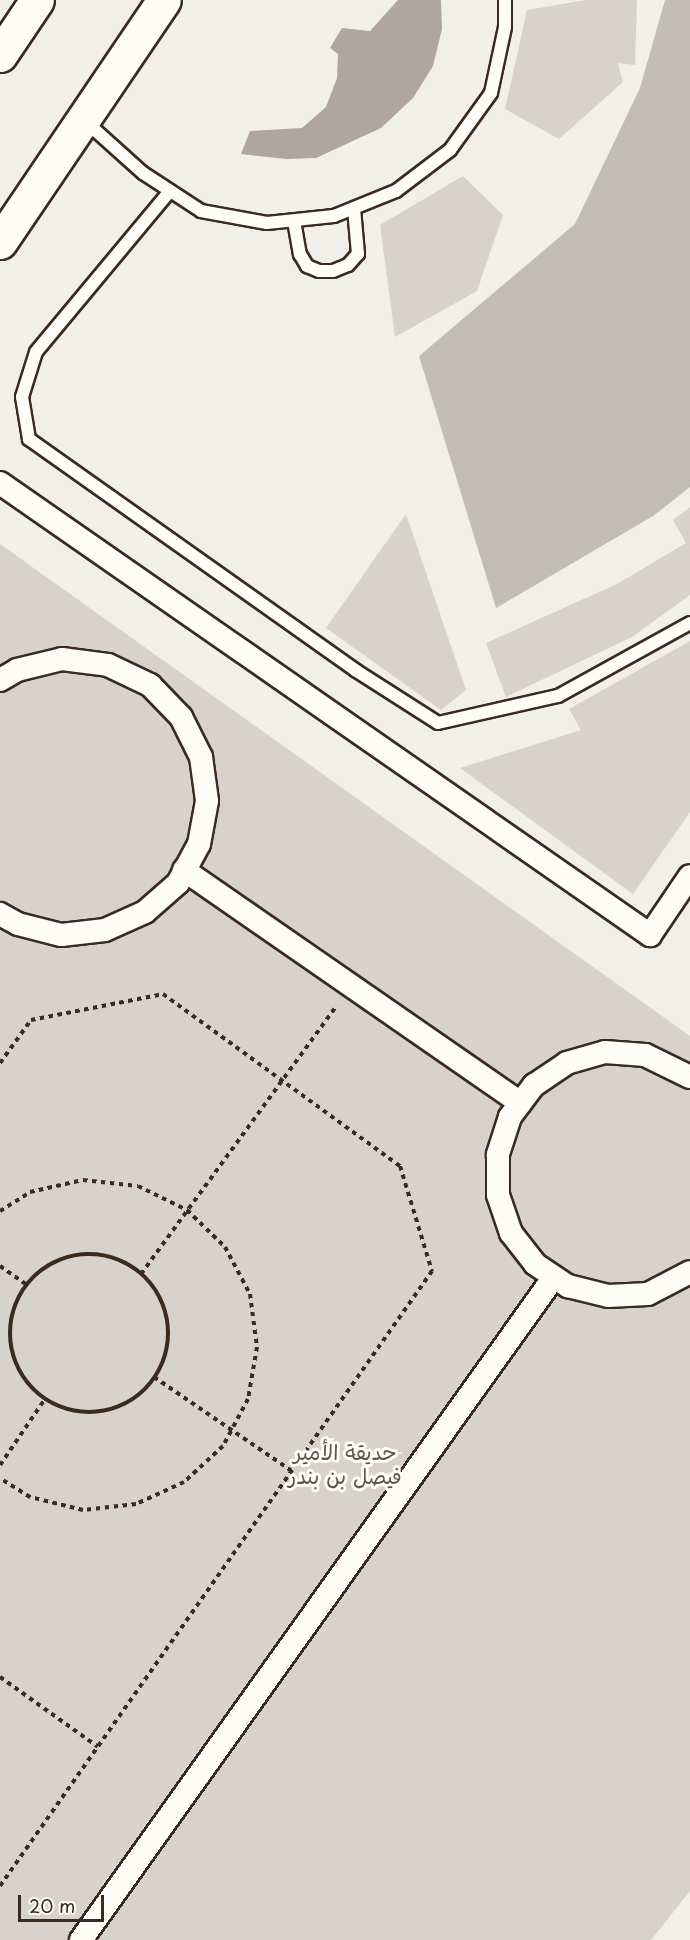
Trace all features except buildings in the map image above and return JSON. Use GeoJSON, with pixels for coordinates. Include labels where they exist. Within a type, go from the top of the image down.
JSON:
{"type":"FeatureCollection","features":[{"type":"Feature","properties":{"kind":"main road"},"geometry":{"type":"LineString","coordinates":[[0,55],[37,0]]}},
{"type":"Feature","properties":{"kind":"main road"},"geometry":{"type":"LineString","coordinates":[[0,242],[164,0]]}},
{"type":"Feature","properties":{"kind":"street"},"geometry":{"type":"LineString","coordinates":[[0,483],[650,935],[690,876]]}},
{"type":"Feature","properties":{"kind":"street"},"geometry":{"type":"LineString","coordinates":[[0,680],[17,670],[62,659],[108,665],[150,686],[181,717],[201,757],[207,801],[199,844],[178,883],[145,912],[105,930],[61,934],[18,924],[0,914]]}},
{"type":"Feature","properties":{"kind":"street"},"geometry":{"type":"LineString","coordinates":[[184,870],[520,1104]]}},
{"type":"Feature","properties":{"kind":"street"},"geometry":{"type":"LineString","coordinates":[[690,1077],[645,1055],[605,1053],[567,1063],[534,1085],[510,1117],[498,1155],[498,1195],[511,1233],[535,1264],[568,1286],[608,1296],[648,1294],[690,1272]]}},
{"type":"Feature","properties":{"kind":"street"},"geometry":{"type":"LineString","coordinates":[[81,1940],[554,1277]]}},
{"type":"Feature","properties":{"kind":"lane"},"geometry":{"type":"LineString","coordinates":[[84,120],[120,155],[201,211],[267,223],[334,216],[396,191],[450,150],[491,93],[505,27],[505,0]]}},
{"type":"Feature","properties":{"kind":"lane"},"geometry":{"type":"LineString","coordinates":[[170,191],[36,352],[22,396],[29,439],[355,670],[438,723],[558,696],[690,623]]}},
{"type":"Feature","properties":{"kind":"lane"},"geometry":{"type":"LineString","coordinates":[[294,221],[300,254],[307,266],[319,272],[333,271],[348,265],[358,254],[354,208]]}},
{"type":"Feature","properties":{"kind":"path"},"geometry":{"type":"LineString","coordinates":[[141,1274],[281,1080],[352,987]]}},
{"type":"Feature","properties":{"kind":"path"},"geometry":{"type":"LineString","coordinates":[[0,1063],[31,1020],[163,994],[400,1166],[432,1271],[0,1886]]}},
{"type":"Feature","properties":{"kind":"path"},"geometry":{"type":"LineString","coordinates":[[0,1211],[30,1192],[84,1180],[138,1186],[187,1210],[225,1247],[250,1294],[257,1347],[249,1400],[223,1446],[184,1482],[136,1504],[83,1510],[30,1497],[0,1478]]}},
{"type":"Feature","properties":{"kind":"path"},"geometry":{"type":"LineString","coordinates":[[86,1254],[120,1260],[141,1274],[158,1294],[167,1319],[167,1346],[154,1377],[143,1391],[121,1406],[96,1412],[69,1410],[45,1399],[26,1382],[14,1359],[10,1333],[14,1307],[26,1284],[45,1267],[69,1256],[86,1254]]}},
{"type":"Feature","properties":{"kind":"path"},"geometry":{"type":"LineString","coordinates":[[0,1266],[26,1284]]}},
{"type":"Feature","properties":{"kind":"path"},"geometry":{"type":"LineString","coordinates":[[154,1377],[292,1472]]}},
{"type":"Feature","properties":{"kind":"path"},"geometry":{"type":"LineString","coordinates":[[0,1465],[45,1399]]}},
{"type":"Feature","properties":{"kind":"path"},"geometry":{"type":"LineString","coordinates":[[0,1677],[98,1748]]}},
{"type":"Feature","properties":{"kind":"green space"},"geometry":{"type":"Polygon","coordinates":[[[586,0],[637,0],[635,65],[618,63],[623,82],[559,139],[505,109],[527,10],[586,0]]]}},
{"type":"Feature","properties":{"kind":"green space"},"geometry":{"type":"Polygon","coordinates":[[[463,176],[503,215],[477,291],[395,337],[380,225],[463,176]]]}},
{"type":"Feature","properties":{"kind":"green space"},"geometry":{"type":"Polygon","coordinates":[[[690,507],[690,595],[632,637],[506,697],[486,643],[617,584],[686,543],[673,520],[690,507]]]}},
{"type":"Feature","properties":{"kind":"green space"},"geometry":{"type":"Polygon","coordinates":[[[406,514],[466,690],[441,710],[326,628],[406,514]]]}},
{"type":"Feature","properties":{"kind":"green space","name":"حديقة الأمير فيصل بن بندر"},"geometry":{"type":"Polygon","coordinates":[[[0,544],[690,1036],[690,1891],[651,1940],[0,1940],[0,544]]]}},
{"type":"Feature","properties":{"kind":"green space"},"geometry":{"type":"Polygon","coordinates":[[[690,641],[690,812],[633,894],[460,768],[581,730],[569,709],[690,641]]]}},
{"type":"Feature","properties":{"kind":"shaded area"},"geometry":{"type":"Polygon","coordinates":[[[398,0],[441,0],[442,29],[433,66],[413,98],[381,128],[316,158],[286,159],[241,154],[250,131],[302,128],[326,107],[337,78],[338,54],[330,48],[342,28],[370,31],[398,0]]]}}]}
